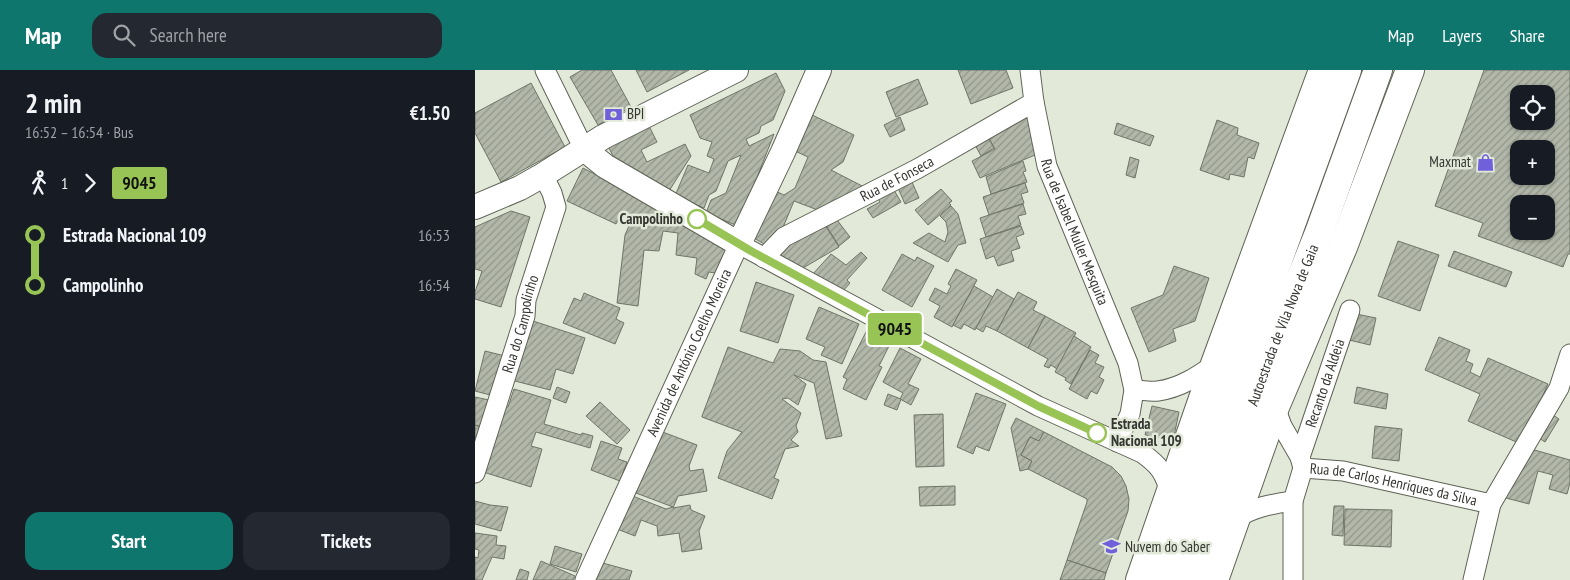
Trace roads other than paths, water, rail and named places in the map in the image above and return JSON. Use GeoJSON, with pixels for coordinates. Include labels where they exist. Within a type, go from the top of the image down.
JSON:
{"type":"FeatureCollection","features":[{"type":"Feature","properties":{"kind":"highway"},"geometry":{"type":"LineString","coordinates":[[1140,580],[1215,364],[1323,70]]}},
{"type":"Feature","properties":{"kind":"highway","name":"Autoestrada de Vila Nova de Gaia"},"geometry":{"type":"LineString","coordinates":[[1163,580],[1347,70]]}},
{"type":"Feature","properties":{"kind":"highway","name":"Autoestrada de Vila Nova de Gaia"},"geometry":{"type":"LineString","coordinates":[[1191,580],[1270,355],[1319,233],[1378,70]]}},
{"type":"Feature","properties":{"kind":"highway"},"geometry":{"type":"LineString","coordinates":[[1214,580],[1275,407],[1343,247],[1410,70]]}},
{"type":"Feature","properties":{"kind":"main road"},"geometry":{"type":"LineString","coordinates":[[475,208],[520,188],[603,137],[736,70]]}},
{"type":"Feature","properties":{"kind":"main road","name":"Avenida de António Coelho Moreira"},"geometry":{"type":"LineString","coordinates":[[739,244],[783,152],[819,70]]}},
{"type":"Feature","properties":{"kind":"main road"},"geometry":{"type":"LineString","coordinates":[[584,149],[605,166],[739,244]]}},
{"type":"Feature","properties":{"kind":"street"},"geometry":{"type":"LineString","coordinates":[[545,70],[584,149]]}},
{"type":"Feature","properties":{"kind":"street","name":"Rua de Isabel Muller Mesquita"},"geometry":{"type":"LineString","coordinates":[[1030,70],[1034,102],[1047,166],[1128,364],[1134,390]]}},
{"type":"Feature","properties":{"kind":"street","name":"Rua de Fonseca"},"geometry":{"type":"LineString","coordinates":[[764,258],[784,237],[917,169],[1034,102]]}},
{"type":"Feature","properties":{"kind":"street","name":"Rua do Campolinho"},"geometry":{"type":"LineString","coordinates":[[475,473],[525,316],[526,300],[556,207],[552,193],[543,175]]}},
{"type":"Feature","properties":{"kind":"street"},"geometry":{"type":"LineString","coordinates":[[739,244],[1038,406],[1141,453],[1156,463],[1166,478],[1170,492]]}},
{"type":"Feature","properties":{"kind":"street","name":"Avenida de António Coelho Moreira"},"geometry":{"type":"LineString","coordinates":[[585,580],[739,244]]}},
{"type":"Feature","properties":{"kind":"street","name":"Recanto da Aldeia"},"geometry":{"type":"LineString","coordinates":[[1293,580],[1293,501],[1302,463],[1350,310]]}},
{"type":"Feature","properties":{"kind":"street"},"geometry":{"type":"LineString","coordinates":[[1473,580],[1491,504],[1559,388],[1570,354]]}},
{"type":"Feature","properties":{"kind":"street"},"geometry":{"type":"LineString","coordinates":[[1117,442],[1130,414],[1134,390],[1157,392],[1175,387],[1193,379],[1215,364]]}},
{"type":"Feature","properties":{"kind":"street","name":"Rua de Carlos Henriques da Silva"},"geometry":{"type":"LineString","coordinates":[[1275,407],[1282,426],[1302,463],[1491,504]]}},
{"type":"Feature","properties":{"kind":"street"},"geometry":{"type":"LineString","coordinates":[[1236,518],[1250,510],[1271,504],[1293,501]]}},
{"type":"Feature","properties":{"kind":"place","name":"BPI"},"geometry":{"type":"Point","coordinates":[613,114]}},
{"type":"Feature","properties":{"kind":"place","name":"Maxmat"},"geometry":{"type":"Point","coordinates":[1485,162]}},
{"type":"Feature","properties":{"kind":"place","name":"Campolinho"},"geometry":{"type":"Point","coordinates":[697,219]}},
{"type":"Feature","properties":{"kind":"place","name":"Estrada Nacional 109"},"geometry":{"type":"Point","coordinates":[1097,433]}},
{"type":"Feature","properties":{"kind":"place","name":"Nuvem do Saber"},"geometry":{"type":"Point","coordinates":[1111,547]}}]}
